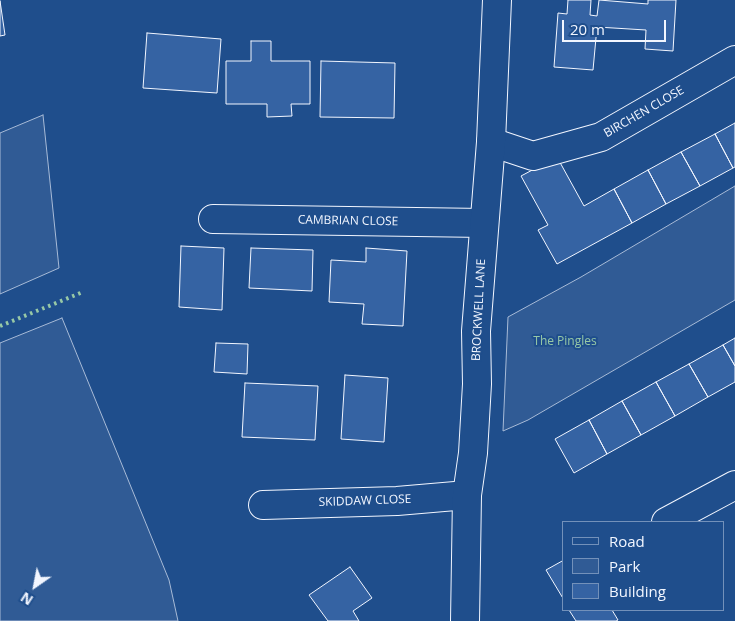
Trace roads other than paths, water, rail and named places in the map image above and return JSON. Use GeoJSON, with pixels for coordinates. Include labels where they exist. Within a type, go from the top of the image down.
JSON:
{"type":"FeatureCollection","features":[{"type":"Feature","properties":{"kind":"street","name":"BROCKWELL LANE"},"geometry":{"type":"LineString","coordinates":[[466,621],[467,495],[473,453],[477,384],[476,331],[491,142],[498,0]]}},
{"type":"Feature","properties":{"kind":"street","name":"BIRCHEN CLOSE"},"geometry":{"type":"LineString","coordinates":[[491,142],[533,156],[601,137],[735,60]]}},
{"type":"Feature","properties":{"kind":"street","name":"CAMBRIAN CLOSE"},"geometry":{"type":"LineString","coordinates":[[212,219],[484,223]]}},
{"type":"Feature","properties":{"kind":"street"},"geometry":{"type":"LineString","coordinates":[[668,521],[735,485]]}},
{"type":"Feature","properties":{"kind":"street","name":"SKIDDAW CLOSE"},"geometry":{"type":"LineString","coordinates":[[263,505],[397,501],[467,495]]}},
{"type":"Feature","properties":{"kind":"park label","name":"The Pingles"},"geometry":{"type":"Point","coordinates":[565,342]}}]}
